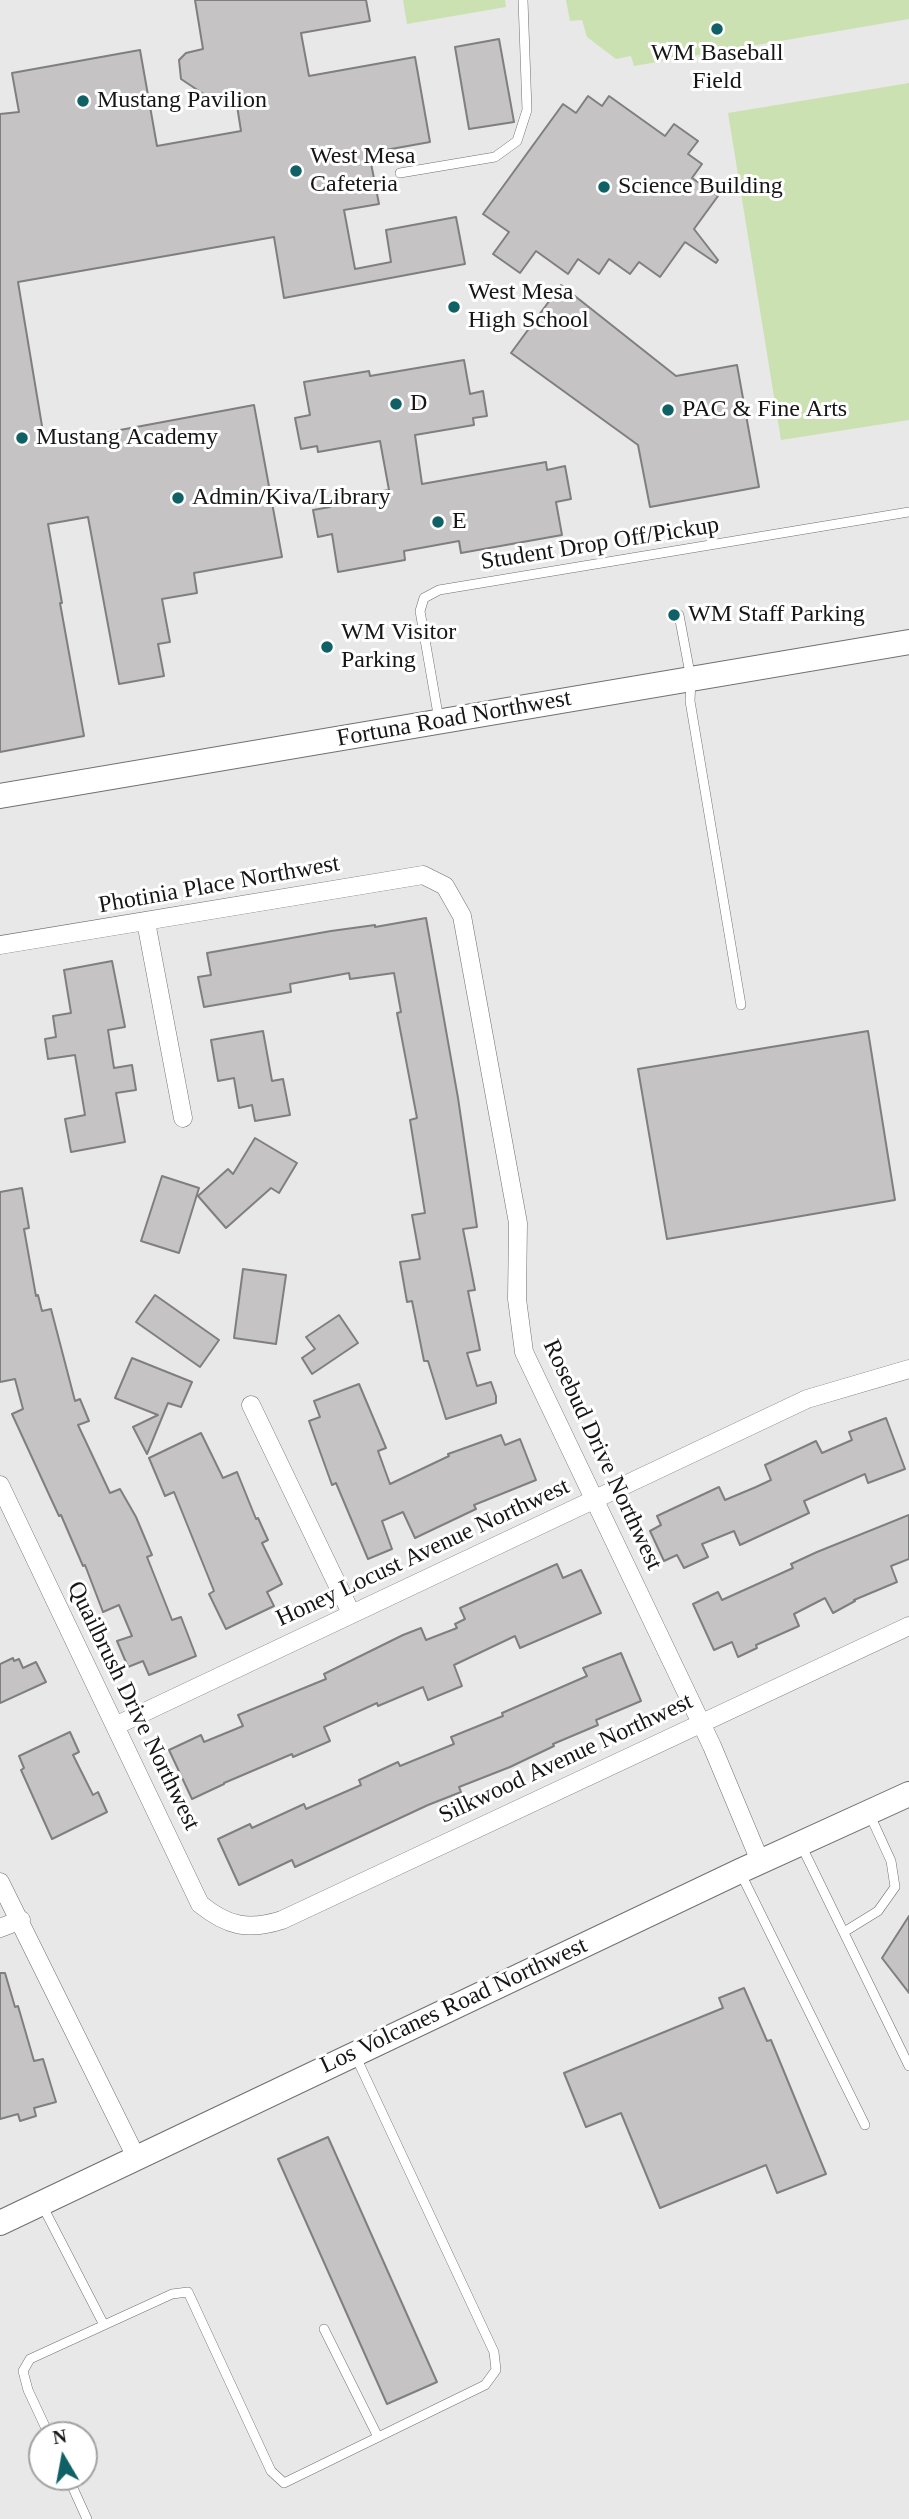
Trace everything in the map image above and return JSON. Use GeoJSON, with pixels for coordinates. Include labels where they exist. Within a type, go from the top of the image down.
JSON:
{"type":"FeatureCollection","features":[{"type":"Feature","properties":{"kind":"street","name":"Fortuna Road Northwest"},"geometry":{"type":"LineString","coordinates":[[0,796],[909,642]]}},
{"type":"Feature","properties":{"kind":"street","name":"Photinia Place Northwest"},"geometry":{"type":"LineString","coordinates":[[0,946],[423,875],[444,886]]}},
{"type":"Feature","properties":{"kind":"street","name":"Rosebud Drive Northwest"},"geometry":{"type":"LineString","coordinates":[[444,886],[462,916],[518,1223],[517,1299],[524,1352],[700,1722],[750,1866]]}},
{"type":"Feature","properties":{"kind":"street"},"geometry":{"type":"LineString","coordinates":[[146,922],[183,1118]]}},
{"type":"Feature","properties":{"kind":"street","name":"Honey Locust Avenue Northwest"},"geometry":{"type":"LineString","coordinates":[[116,1726],[807,1399],[909,1369]]}},
{"type":"Feature","properties":{"kind":"street"},"geometry":{"type":"LineString","coordinates":[[251,1405],[351,1613]]}},
{"type":"Feature","properties":{"kind":"street","name":"Quailbrush Drive Northwest"},"geometry":{"type":"LineString","coordinates":[[0,1485],[200,1904],[217,1918],[242,1926]]}},
{"type":"Feature","properties":{"kind":"street","name":"Silkwood Avenue Northwest"},"geometry":{"type":"LineString","coordinates":[[242,1926],[263,1926],[282,1920],[909,1626]]}},
{"type":"Feature","properties":{"kind":"street","name":"Los Volcanes Road Northwest"},"geometry":{"type":"LineString","coordinates":[[0,2223],[750,1866],[909,1794]]}},
{"type":"Feature","properties":{"kind":"street"},"geometry":{"type":"LineString","coordinates":[[0,1882],[136,2157]]}},
{"type":"Feature","properties":{"kind":"street"},"geometry":{"type":"LineString","coordinates":[[0,1928],[20,1920]]}},
{"type":"Feature","properties":{"kind":"lane"},"geometry":{"type":"LineString","coordinates":[[400,173],[495,157],[517,141],[527,110],[523,0]]}},
{"type":"Feature","properties":{"kind":"lane","name":"Student Drop Off/Pickup"},"geometry":{"type":"LineString","coordinates":[[440,722],[420,611],[424,598],[439,590],[909,512]]}},
{"type":"Feature","properties":{"kind":"lane"},"geometry":{"type":"LineString","coordinates":[[679,615],[691,679],[690,701],[741,1005]]}},
{"type":"Feature","properties":{"kind":"lane"},"geometry":{"type":"LineString","coordinates":[[844,1932],[878,1911],[895,1887],[891,1861],[868,1812]]}},
{"type":"Feature","properties":{"kind":"lane"},"geometry":{"type":"LineString","coordinates":[[800,1843],[909,2066]]}},
{"type":"Feature","properties":{"kind":"lane"},"geometry":{"type":"LineString","coordinates":[[750,1866],[864,2125]]}},
{"type":"Feature","properties":{"kind":"lane"},"geometry":{"type":"LineString","coordinates":[[42,2421],[28,2390],[23,2371],[30,2359],[172,2294],[188,2292],[271,2471],[284,2483],[485,2385],[496,2370],[494,2352],[354,2054]]}},
{"type":"Feature","properties":{"kind":"lane"},"geometry":{"type":"LineString","coordinates":[[41,2203],[104,2325]]}},
{"type":"Feature","properties":{"kind":"lane"},"geometry":{"type":"LineString","coordinates":[[324,2329],[378,2437]]}},
{"type":"Feature","properties":{"kind":"lane"},"geometry":{"type":"LineString","coordinates":[[74,2491],[87,2519]]}},
{"type":"Feature","properties":{"kind":"green space"},"geometry":{"type":"Polygon","coordinates":[[[403,0],[505,0],[506,7],[407,24],[403,0]]]}},
{"type":"Feature","properties":{"kind":"green space","name":"WM Baseball Field"},"geometry":{"type":"Polygon","coordinates":[[[566,0],[909,0],[909,19],[634,66],[631,56],[616,59],[587,37],[582,20],[570,21],[566,0]]]}},
{"type":"Feature","properties":{"kind":"green space"},"geometry":{"type":"Polygon","coordinates":[[[909,83],[909,420],[781,440],[728,113],[909,83]]]}},
{"type":"Feature","properties":{"kind":"building"},"geometry":{"type":"Polygon","coordinates":[[[195,0],[366,0],[370,21],[301,33],[309,76],[415,57],[430,142],[369,153],[379,204],[344,210],[355,269],[391,262],[386,230],[456,217],[465,264],[284,298],[274,237],[18,282],[45,444],[254,405],[282,557],[194,573],[197,593],[162,599],[170,642],[158,644],[164,676],[119,684],[88,517],[48,524],[84,736],[0,752],[0,114],[19,112],[12,73],[140,50],[157,146],[241,131],[235,93],[208,97],[181,79],[179,60],[186,53],[203,49],[195,0]]]}},
{"type":"Feature","properties":{"kind":"building"},"geometry":{"type":"Polygon","coordinates":[[[499,39],[514,122],[469,129],[455,47],[499,39]]]}},
{"type":"Feature","properties":{"kind":"building","name":"Science Building"},"geometry":{"type":"Polygon","coordinates":[[[588,96],[602,106],[609,96],[665,136],[674,124],[698,141],[688,154],[702,164],[692,178],[718,196],[694,229],[718,260],[716,263],[685,242],[660,277],[639,262],[630,274],[609,259],[599,274],[578,259],[568,274],[536,251],[520,273],[493,254],[509,232],[483,214],[563,104],[576,113],[588,96]]]}},
{"type":"Feature","properties":{"kind":"building","name":"PAC & Fine Arts"},"geometry":{"type":"Polygon","coordinates":[[[561,285],[676,376],[737,365],[759,487],[650,507],[638,445],[511,353],[561,285]]]}},
{"type":"Feature","properties":{"kind":"building"},"geometry":{"type":"Polygon","coordinates":[[[464,360],[470,394],[483,391],[487,416],[473,418],[474,425],[415,435],[422,484],[546,462],[547,470],[565,466],[571,499],[556,502],[562,535],[461,553],[459,541],[404,551],[405,560],[338,572],[332,534],[318,537],[313,510],[330,507],[329,500],[389,490],[380,441],[318,452],[317,446],[301,449],[295,418],[310,415],[304,382],[369,371],[370,376],[464,360]]]}},
{"type":"Feature","properties":{"kind":"building"},"geometry":{"type":"Polygon","coordinates":[[[426,918],[458,1098],[477,1227],[463,1229],[475,1290],[468,1291],[480,1350],[467,1353],[477,1386],[491,1382],[496,1396],[496,1403],[446,1419],[428,1361],[424,1361],[412,1301],[407,1302],[400,1262],[420,1259],[412,1215],[425,1213],[410,1120],[417,1118],[397,1013],[401,1012],[394,973],[350,979],[349,973],[290,984],[291,992],[204,1007],[198,977],[211,975],[207,953],[331,931],[426,918]]]}},
{"type":"Feature","properties":{"kind":"building"},"geometry":{"type":"Polygon","coordinates":[[[112,961],[125,1027],[108,1030],[114,1068],[132,1065],[136,1090],[116,1093],[125,1142],[71,1152],[65,1119],[85,1115],[75,1055],[48,1059],[45,1039],[56,1037],[53,1016],[71,1013],[64,970],[112,961]]]}},
{"type":"Feature","properties":{"kind":"building"},"geometry":{"type":"Polygon","coordinates":[[[263,1031],[272,1081],[283,1079],[290,1115],[255,1121],[252,1105],[239,1108],[234,1078],[218,1081],[211,1040],[263,1031]]]}},
{"type":"Feature","properties":{"kind":"building"},"geometry":{"type":"Polygon","coordinates":[[[868,1031],[895,1200],[667,1239],[638,1069],[868,1031]]]}},
{"type":"Feature","properties":{"kind":"building"},"geometry":{"type":"Polygon","coordinates":[[[255,1138],[297,1163],[279,1193],[271,1188],[226,1228],[198,1196],[228,1169],[233,1174],[255,1138]]]}},
{"type":"Feature","properties":{"kind":"building"},"geometry":{"type":"Polygon","coordinates":[[[162,1176],[199,1188],[179,1253],[141,1241],[162,1176]]]}},
{"type":"Feature","properties":{"kind":"building"},"geometry":{"type":"Polygon","coordinates":[[[22,1188],[29,1228],[24,1229],[36,1296],[38,1295],[42,1311],[51,1309],[75,1401],[80,1399],[89,1421],[78,1425],[110,1493],[120,1489],[136,1517],[152,1555],[147,1557],[172,1620],[181,1617],[196,1656],[149,1675],[143,1661],[128,1667],[117,1641],[132,1636],[119,1605],[103,1612],[85,1565],[83,1566],[12,1414],[23,1409],[15,1379],[0,1382],[0,1192],[22,1188]]]}},
{"type":"Feature","properties":{"kind":"building"},"geometry":{"type":"Polygon","coordinates":[[[243,1269],[286,1275],[276,1344],[234,1338],[243,1269]]]}},
{"type":"Feature","properties":{"kind":"building"},"geometry":{"type":"Polygon","coordinates":[[[155,1295],[219,1340],[200,1367],[136,1322],[155,1295]]]}},
{"type":"Feature","properties":{"kind":"building"},"geometry":{"type":"Polygon","coordinates":[[[339,1315],[358,1343],[312,1374],[302,1358],[315,1349],[306,1337],[339,1315]]]}},
{"type":"Feature","properties":{"kind":"building"},"geometry":{"type":"Polygon","coordinates":[[[132,1358],[192,1382],[181,1407],[168,1403],[147,1454],[133,1427],[158,1415],[115,1398],[132,1358]]]}},
{"type":"Feature","properties":{"kind":"building"},"geometry":{"type":"Polygon","coordinates":[[[359,1384],[386,1448],[378,1451],[390,1484],[449,1456],[448,1454],[501,1435],[505,1445],[520,1439],[536,1480],[474,1505],[476,1509],[415,1538],[403,1512],[382,1521],[392,1549],[368,1559],[336,1483],[332,1485],[309,1421],[320,1417],[314,1401],[359,1384]]]}},
{"type":"Feature","properties":{"kind":"building"},"geometry":{"type":"Polygon","coordinates":[[[886,1418],[905,1469],[868,1483],[865,1474],[804,1501],[809,1513],[740,1545],[734,1531],[702,1544],[708,1557],[684,1568],[677,1555],[664,1561],[650,1531],[661,1525],[657,1516],[719,1487],[725,1500],[756,1487],[771,1480],[765,1465],[816,1441],[822,1453],[852,1440],[849,1432],[886,1418]]]}},
{"type":"Feature","properties":{"kind":"building"},"geometry":{"type":"Polygon","coordinates":[[[201,1433],[223,1478],[237,1472],[256,1519],[258,1518],[268,1540],[262,1543],[282,1584],[267,1592],[274,1606],[226,1629],[209,1594],[214,1591],[174,1492],[165,1496],[149,1458],[201,1433]]]}},
{"type":"Feature","properties":{"kind":"building"},"geometry":{"type":"Polygon","coordinates":[[[909,1515],[909,1559],[891,1566],[897,1582],[854,1600],[833,1613],[825,1598],[794,1614],[799,1626],[756,1645],[757,1648],[738,1657],[732,1642],[714,1650],[693,1604],[718,1592],[722,1600],[793,1568],[791,1564],[817,1552],[909,1515]]]}},
{"type":"Feature","properties":{"kind":"building"},"geometry":{"type":"Polygon","coordinates":[[[557,1564],[563,1578],[581,1570],[601,1613],[520,1648],[515,1636],[454,1665],[462,1686],[428,1700],[423,1687],[378,1706],[377,1703],[324,1727],[330,1741],[293,1757],[292,1754],[192,1799],[169,1750],[201,1735],[204,1742],[243,1726],[238,1715],[326,1679],[324,1674],[403,1635],[421,1628],[426,1640],[457,1628],[455,1624],[465,1619],[460,1608],[557,1564]]]}},
{"type":"Feature","properties":{"kind":"building"},"geometry":{"type":"Polygon","coordinates":[[[621,1653],[641,1701],[596,1720],[598,1725],[553,1744],[554,1746],[510,1767],[459,1787],[461,1792],[295,1867],[292,1860],[239,1885],[218,1839],[250,1824],[252,1828],[304,1804],[306,1809],[361,1785],[359,1780],[398,1762],[400,1766],[454,1744],[451,1737],[503,1716],[502,1713],[587,1676],[583,1668],[621,1653]]]}},
{"type":"Feature","properties":{"kind":"building"},"geometry":{"type":"Polygon","coordinates":[[[13,1658],[14,1661],[19,1659],[23,1668],[36,1662],[46,1682],[0,1703],[0,1664],[13,1658]]]}},
{"type":"Feature","properties":{"kind":"building"},"geometry":{"type":"Polygon","coordinates":[[[70,1732],[79,1752],[73,1755],[93,1795],[98,1792],[107,1812],[52,1839],[21,1770],[24,1768],[19,1756],[70,1732]]]}},
{"type":"Feature","properties":{"kind":"building"},"geometry":{"type":"Polygon","coordinates":[[[909,1916],[909,1993],[882,1958],[909,1916]]]}},
{"type":"Feature","properties":{"kind":"building"},"geometry":{"type":"Polygon","coordinates":[[[0,1973],[5,1973],[15,2007],[18,2006],[34,2061],[43,2059],[56,2102],[34,2108],[36,2116],[20,2121],[18,2114],[0,2119],[0,1973]]]}},
{"type":"Feature","properties":{"kind":"building"},"geometry":{"type":"Polygon","coordinates":[[[744,1988],[767,2041],[771,2040],[826,2174],[777,2193],[766,2165],[660,2208],[621,2113],[586,2127],[564,2073],[723,2008],[719,1998],[744,1988]]]}},
{"type":"Feature","properties":{"kind":"building"},"geometry":{"type":"Polygon","coordinates":[[[328,2137],[437,2382],[387,2404],[278,2159],[328,2137]]]}},
{"type":"Feature","properties":{"kind":"place","name":"WM Baseball Field"},"geometry":{"type":"Point","coordinates":[717,29]}},
{"type":"Feature","properties":{"kind":"place","name":"Mustang Pavilion"},"geometry":{"type":"Point","coordinates":[83,101]}},
{"type":"Feature","properties":{"kind":"place","name":"West Mesa Cafeteria"},"geometry":{"type":"Point","coordinates":[296,171]}},
{"type":"Feature","properties":{"kind":"place","name":"Science Building"},"geometry":{"type":"Point","coordinates":[604,187]}},
{"type":"Feature","properties":{"kind":"place","name":"West Mesa High School"},"geometry":{"type":"Point","coordinates":[454,307]}},
{"type":"Feature","properties":{"kind":"place","name":"D"},"geometry":{"type":"Point","coordinates":[396,404]}},
{"type":"Feature","properties":{"kind":"place","name":"PAC & Fine Arts"},"geometry":{"type":"Point","coordinates":[668,410]}},
{"type":"Feature","properties":{"kind":"place","name":"Mustang Academy"},"geometry":{"type":"Point","coordinates":[22,438]}},
{"type":"Feature","properties":{"kind":"place","name":"Admin/Kiva/Library"},"geometry":{"type":"Point","coordinates":[178,498]}},
{"type":"Feature","properties":{"kind":"place","name":"E"},"geometry":{"type":"Point","coordinates":[438,522]}},
{"type":"Feature","properties":{"kind":"place","name":"WM Staff Parking"},"geometry":{"type":"Point","coordinates":[674,615]}},
{"type":"Feature","properties":{"kind":"place","name":"WM Visitor Parking"},"geometry":{"type":"Point","coordinates":[327,647]}}]}
